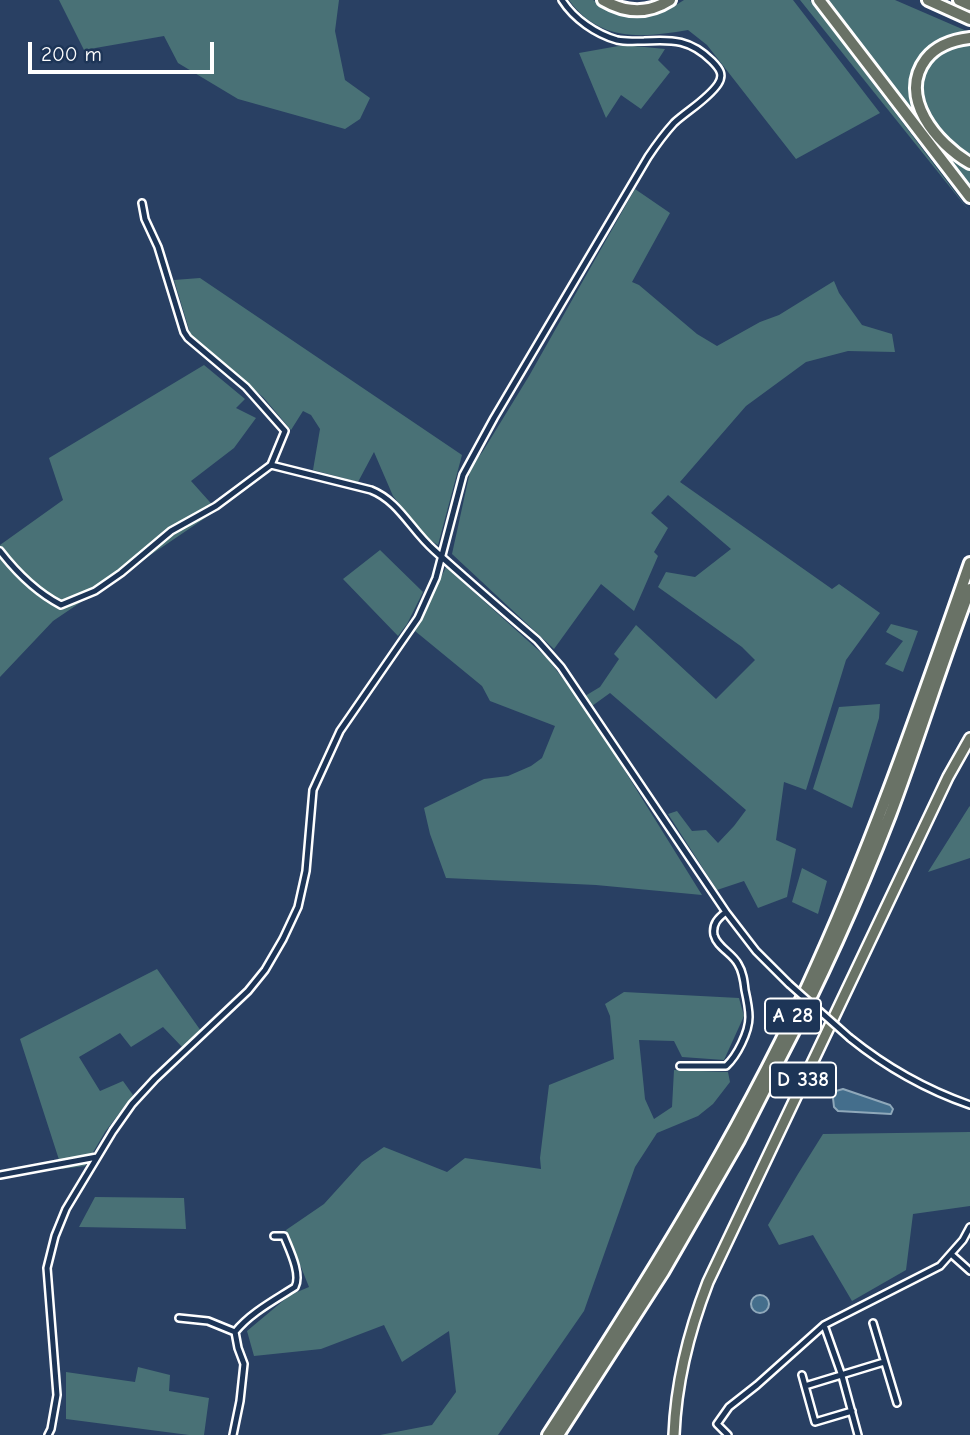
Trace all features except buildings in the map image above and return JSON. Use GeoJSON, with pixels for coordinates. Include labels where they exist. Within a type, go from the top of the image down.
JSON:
{"type":"FeatureCollection","features":[{"type":"Feature","properties":{"kind":"highway"},"geometry":{"type":"LineString","coordinates":[[603,0],[623,9],[636,11],[651,9],[670,0]]}},
{"type":"Feature","properties":{"kind":"highway"},"geometry":{"type":"LineString","coordinates":[[819,0],[970,197]]}},
{"type":"Feature","properties":{"kind":"highway"},"geometry":{"type":"LineString","coordinates":[[928,0],[970,19]]}},
{"type":"Feature","properties":{"kind":"highway"},"geometry":{"type":"LineString","coordinates":[[959,0],[970,5]]}},
{"type":"Feature","properties":{"kind":"highway"},"geometry":{"type":"LineString","coordinates":[[970,38],[951,41],[930,55],[920,68],[916,88],[920,108],[935,133],[951,150],[970,163]]}},
{"type":"Feature","properties":{"kind":"highway","name":"A 28"},"geometry":{"type":"LineString","coordinates":[[548,1435],[610,1340],[729,1142],[795,1012],[847,896],[907,744],[970,563]]}},
{"type":"Feature","properties":{"kind":"highway","name":"A 28"},"geometry":{"type":"LineString","coordinates":[[558,1435],[698,1213],[807,1007],[890,816],[970,589]]}},
{"type":"Feature","properties":{"kind":"main road","name":"D 338"},"geometry":{"type":"LineString","coordinates":[[674,1435],[682,1366],[694,1319],[708,1282],[948,778],[970,738]]}},
{"type":"Feature","properties":{"kind":"street"},"geometry":{"type":"LineString","coordinates":[[48,1435],[57,1395],[47,1268],[55,1236],[66,1209],[132,1104],[248,991],[265,970],[283,939],[298,907],[306,871],[313,790],[340,731],[418,618],[436,578],[463,475],[648,157],[674,123],[715,88],[721,77],[718,67],[685,42],[666,39],[627,42],[616,39],[586,24],[573,14],[562,0]]}},
{"type":"Feature","properties":{"kind":"street"},"geometry":{"type":"LineString","coordinates":[[0,551],[24,578],[45,596],[61,605],[94,591],[121,573],[172,531],[216,506],[271,465],[285,431],[246,387],[184,332],[158,247],[145,219],[142,203]]}},
{"type":"Feature","properties":{"kind":"street"},"geometry":{"type":"LineString","coordinates":[[271,465],[371,489],[392,502],[432,548],[537,640],[561,667],[726,912],[756,951],[850,1038],[920,1084],[970,1105]]}},
{"type":"Feature","properties":{"kind":"street"},"geometry":{"type":"LineString","coordinates":[[680,1066],[726,1066],[738,1051],[748,1024],[744,978],[739,965],[714,935],[716,920],[726,912]]}},
{"type":"Feature","properties":{"kind":"street"},"geometry":{"type":"LineString","coordinates":[[0,1175],[97,1157]]}},
{"type":"Feature","properties":{"kind":"street"},"geometry":{"type":"LineString","coordinates":[[729,1435],[717,1424],[729,1407],[824,1325],[940,1266],[970,1227]]}},
{"type":"Feature","properties":{"kind":"street"},"geometry":{"type":"LineString","coordinates":[[233,1435],[244,1364],[235,1332],[240,1325],[295,1287],[298,1282],[284,1236],[274,1236]]}},
{"type":"Feature","properties":{"kind":"street"},"geometry":{"type":"LineString","coordinates":[[951,1254],[970,1270]]}},
{"type":"Feature","properties":{"kind":"street"},"geometry":{"type":"LineString","coordinates":[[179,1318],[208,1321],[235,1332]]}},
{"type":"Feature","properties":{"kind":"street"},"geometry":{"type":"LineString","coordinates":[[873,1323],[897,1402]]}},
{"type":"Feature","properties":{"kind":"street"},"geometry":{"type":"LineString","coordinates":[[824,1325],[842,1376],[858,1435]]}},
{"type":"Feature","properties":{"kind":"street"},"geometry":{"type":"LineString","coordinates":[[805,1386],[884,1362]]}},
{"type":"Feature","properties":{"kind":"street"},"geometry":{"type":"LineString","coordinates":[[802,1375],[816,1422],[852,1411]]}},
{"type":"Feature","properties":{"kind":"green space"},"geometry":{"type":"Polygon","coordinates":[[[59,0],[339,0],[335,31],[345,80],[370,98],[360,119],[345,129],[238,99],[178,63],[164,36],[84,50],[59,0]]]}},
{"type":"Feature","properties":{"kind":"green space"},"geometry":{"type":"Polygon","coordinates":[[[569,0],[593,0],[613,12],[629,17],[647,17],[668,10],[684,0],[793,0],[880,113],[796,159],[707,45],[688,30],[655,35],[623,34],[594,24],[569,0]]]}},
{"type":"Feature","properties":{"kind":"green space"},"geometry":{"type":"Polygon","coordinates":[[[800,0],[810,0],[970,212],[800,0]]]}},
{"type":"Feature","properties":{"kind":"green space"},"geometry":{"type":"Polygon","coordinates":[[[825,0],[895,0],[969,32],[932,45],[914,70],[911,85],[914,107],[970,168],[970,190],[825,0]]]}},
{"type":"Feature","properties":{"kind":"green space"},"geometry":{"type":"Polygon","coordinates":[[[970,44],[970,158],[943,135],[930,119],[922,86],[923,76],[933,59],[949,49],[970,44]]]}},
{"type":"Feature","properties":{"kind":"green space"},"geometry":{"type":"Polygon","coordinates":[[[624,45],[665,49],[658,60],[670,72],[641,109],[621,95],[606,118],[579,53],[624,45]]]}},
{"type":"Feature","properties":{"kind":"green space"},"geometry":{"type":"Polygon","coordinates":[[[635,189],[670,213],[632,282],[697,334],[717,346],[760,322],[779,315],[834,281],[839,293],[862,325],[892,334],[895,352],[848,351],[806,362],[746,406],[680,482],[832,589],[839,584],[880,613],[846,660],[806,790],[784,782],[776,840],[796,849],[787,897],[758,908],[744,881],[717,890],[668,814],[677,811],[692,831],[706,830],[718,843],[746,810],[610,693],[592,706],[585,696],[600,687],[619,659],[614,654],[636,625],[716,699],[755,660],[742,647],[658,587],[666,572],[695,577],[731,549],[668,495],[651,513],[668,528],[654,552],[658,556],[634,611],[601,584],[554,649],[452,554],[471,467],[529,376],[635,189]]]}},
{"type":"Feature","properties":{"kind":"green space"},"geometry":{"type":"Polygon","coordinates":[[[200,278],[462,455],[438,545],[427,538],[393,496],[374,452],[358,482],[313,470],[320,429],[311,415],[303,411],[291,430],[263,397],[191,336],[174,280],[200,278]]]}},
{"type":"Feature","properties":{"kind":"green space"},"geometry":{"type":"Polygon","coordinates":[[[204,365],[245,399],[236,408],[256,418],[234,448],[191,481],[217,510],[53,621],[0,677],[0,545],[63,500],[49,458],[204,365]]]}},
{"type":"Feature","properties":{"kind":"green space"},"geometry":{"type":"Polygon","coordinates":[[[380,550],[423,592],[398,636],[343,579],[380,550]]]}},
{"type":"Feature","properties":{"kind":"green space"},"geometry":{"type":"Polygon","coordinates":[[[446,567],[547,658],[587,710],[702,895],[596,885],[446,878],[424,808],[484,779],[508,776],[531,766],[542,758],[555,726],[490,701],[482,686],[415,631],[446,567]]]}},
{"type":"Feature","properties":{"kind":"green space"},"geometry":{"type":"Polygon","coordinates":[[[891,624],[918,631],[903,672],[885,664],[903,641],[886,632],[891,624]]]}},
{"type":"Feature","properties":{"kind":"green space"},"geometry":{"type":"Polygon","coordinates":[[[880,704],[879,718],[852,808],[813,789],[839,707],[880,704]]]}},
{"type":"Feature","properties":{"kind":"green space"},"geometry":{"type":"Polygon","coordinates":[[[969,807],[970,858],[928,872],[969,807]]]}},
{"type":"Feature","properties":{"kind":"green space"},"geometry":{"type":"Polygon","coordinates":[[[802,868],[827,881],[818,914],[792,902],[802,868]]]}},
{"type":"Feature","properties":{"kind":"green space"},"geometry":{"type":"Polygon","coordinates":[[[157,969],[201,1031],[183,1048],[163,1027],[131,1047],[120,1033],[79,1057],[100,1091],[123,1081],[133,1095],[105,1132],[85,1166],[62,1169],[20,1039],[157,969]]]}},
{"type":"Feature","properties":{"kind":"green space"},"geometry":{"type":"Polygon","coordinates":[[[624,992],[739,998],[744,1016],[724,1060],[682,1057],[674,1041],[639,1040],[645,1099],[654,1119],[672,1107],[674,1070],[728,1072],[730,1082],[713,1104],[698,1116],[657,1133],[635,1167],[584,1311],[498,1435],[380,1435],[432,1425],[456,1392],[449,1331],[402,1362],[384,1325],[321,1349],[254,1356],[247,1331],[290,1295],[309,1287],[286,1230],[324,1204],[362,1162],[384,1147],[447,1172],[465,1158],[541,1169],[549,1085],[614,1059],[610,1016],[605,1004],[624,992]]]}},
{"type":"Feature","properties":{"kind":"green space"},"geometry":{"type":"Polygon","coordinates":[[[970,1132],[970,1206],[913,1214],[906,1270],[852,1301],[813,1235],[779,1245],[768,1225],[823,1134],[970,1132]]]}},
{"type":"Feature","properties":{"kind":"green space"},"geometry":{"type":"Polygon","coordinates":[[[95,1197],[184,1198],[186,1229],[79,1227],[95,1197]]]}},
{"type":"Feature","properties":{"kind":"green space"},"geometry":{"type":"Polygon","coordinates":[[[138,1367],[170,1375],[169,1391],[209,1398],[204,1435],[66,1419],[66,1372],[135,1382],[138,1367]]]}},
{"type":"Feature","properties":{"kind":"water"},"geometry":{"type":"Polygon","coordinates":[[[843,1089],[890,1105],[893,1109],[891,1114],[838,1111],[834,1107],[833,1098],[836,1091],[843,1089]]]}},
{"type":"Feature","properties":{"kind":"water"},"geometry":{"type":"Polygon","coordinates":[[[760,1295],[766,1298],[769,1304],[766,1310],[760,1313],[754,1310],[751,1304],[754,1298],[760,1295]]]}}]}
